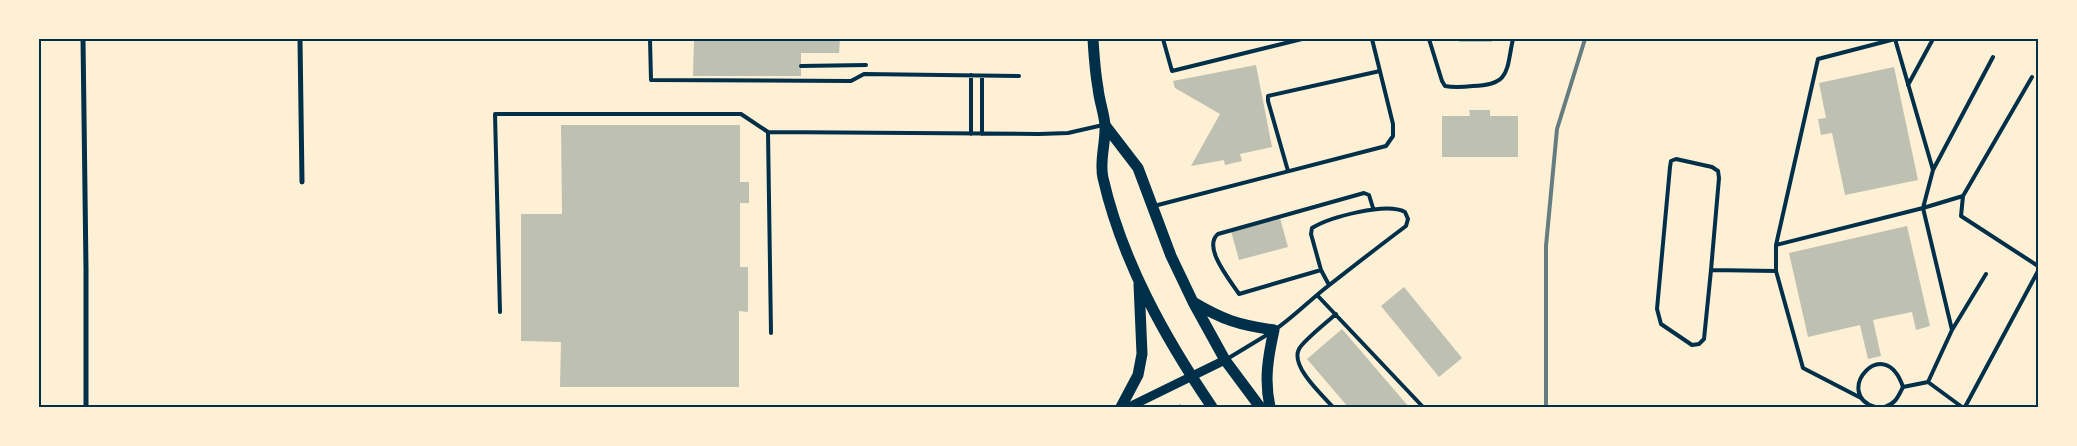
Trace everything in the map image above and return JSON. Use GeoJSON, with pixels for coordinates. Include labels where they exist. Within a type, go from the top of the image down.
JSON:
{"type":"FeatureCollection","features":[{"type":"Feature","properties":{"kind":"main road"},"geometry":{"type":"LineString","coordinates":[[1093,39],[1098,88],[1105,125],[1103,176],[1117,226],[1139,280],[1174,348],[1212,407]]}},
{"type":"Feature","properties":{"kind":"main road"},"geometry":{"type":"LineString","coordinates":[[1105,125],[1138,168],[1151,207],[1171,256],[1193,302],[1225,360],[1260,407]]}},
{"type":"Feature","properties":{"kind":"main road"},"geometry":{"type":"LineString","coordinates":[[1121,407],[1138,375],[1142,354],[1139,280]]}},
{"type":"Feature","properties":{"kind":"main road"},"geometry":{"type":"LineString","coordinates":[[1193,302],[1219,317],[1246,326],[1274,330],[1267,362],[1266,391],[1270,407]]}},
{"type":"Feature","properties":{"kind":"street"},"geometry":{"type":"LineString","coordinates":[[82,39],[86,407]]}},
{"type":"Feature","properties":{"kind":"street"},"geometry":{"type":"LineString","coordinates":[[300,39],[302,182]]}},
{"type":"Feature","properties":{"kind":"street"},"geometry":{"type":"LineString","coordinates":[[1129,407],[1225,360]]}},
{"type":"Feature","properties":{"kind":"lane"},"geometry":{"type":"LineString","coordinates":[[650,39],[649,76],[651,80],[851,82],[864,74],[1019,76]]}},
{"type":"Feature","properties":{"kind":"lane"},"geometry":{"type":"LineString","coordinates":[[1163,39],[1172,71],[1302,39]]}},
{"type":"Feature","properties":{"kind":"lane"},"geometry":{"type":"LineString","coordinates":[[1151,207],[1386,146],[1393,136],[1393,124],[1372,39]]}},
{"type":"Feature","properties":{"kind":"lane"},"geometry":{"type":"LineString","coordinates":[[1429,39],[1442,81],[1445,86],[1452,87],[1492,86],[1501,80],[1505,74],[1513,39]]}},
{"type":"Feature","properties":{"kind":"lane"},"geometry":{"type":"LineString","coordinates":[[1877,44],[1880,39]]}},
{"type":"Feature","properties":{"kind":"lane"},"geometry":{"type":"LineString","coordinates":[[1875,407],[1803,368],[1776,271],[1776,244],[1818,59],[1894,39],[1934,170]]}},
{"type":"Feature","properties":{"kind":"lane"},"geometry":{"type":"LineString","coordinates":[[1908,85],[1933,39]]}},
{"type":"Feature","properties":{"kind":"lane"},"geometry":{"type":"LineString","coordinates":[[1952,330],[1923,208],[1934,170],[1993,57]]}},
{"type":"Feature","properties":{"kind":"lane"},"geometry":{"type":"LineString","coordinates":[[801,66],[866,65]]}},
{"type":"Feature","properties":{"kind":"lane"},"geometry":{"type":"LineString","coordinates":[[1288,171],[1268,96],[1380,71]]}},
{"type":"Feature","properties":{"kind":"lane"},"geometry":{"type":"LineString","coordinates":[[971,75],[971,134]]}},
{"type":"Feature","properties":{"kind":"lane"},"geometry":{"type":"LineString","coordinates":[[982,76],[982,134]]}},
{"type":"Feature","properties":{"kind":"lane"},"geometry":{"type":"LineString","coordinates":[[2032,77],[1964,196],[1962,216],[2038,266]]}},
{"type":"Feature","properties":{"kind":"lane"},"geometry":{"type":"LineString","coordinates":[[500,312],[495,114],[741,114],[768,132],[982,134],[1068,132],[1105,125]]}},
{"type":"Feature","properties":{"kind":"lane"},"geometry":{"type":"LineString","coordinates":[[768,132],[771,333]]}},
{"type":"Feature","properties":{"kind":"lane"},"geometry":{"type":"LineString","coordinates":[[1676,159],[1712,166],[1718,170],[1719,178],[1711,270],[1704,339],[1700,344],[1692,345],[1661,324],[1657,309],[1670,161],[1676,159]]}},
{"type":"Feature","properties":{"kind":"lane"},"geometry":{"type":"LineString","coordinates":[[1321,270],[1239,294],[1213,250],[1213,238],[1218,234],[1364,193],[1369,195],[1373,208]]}},
{"type":"Feature","properties":{"kind":"lane"},"geometry":{"type":"LineString","coordinates":[[1776,244],[1964,196]]}},
{"type":"Feature","properties":{"kind":"lane"},"geometry":{"type":"LineString","coordinates":[[1225,360],[1296,315],[1329,285],[1406,226],[1408,219],[1405,212],[1397,208],[1373,208],[1312,228],[1311,234],[1321,270],[1329,285]]}},
{"type":"Feature","properties":{"kind":"lane"},"geometry":{"type":"LineString","coordinates":[[1711,270],[1776,271]]}},
{"type":"Feature","properties":{"kind":"lane"},"geometry":{"type":"LineString","coordinates":[[1885,407],[1893,404],[1903,388],[1928,382],[1964,407],[2038,270]]}},
{"type":"Feature","properties":{"kind":"lane"},"geometry":{"type":"LineString","coordinates":[[1928,382],[1952,330],[1986,274]]}},
{"type":"Feature","properties":{"kind":"lane"},"geometry":{"type":"LineString","coordinates":[[1317,295],[1423,407]]}},
{"type":"Feature","properties":{"kind":"lane"},"geometry":{"type":"LineString","coordinates":[[1333,407],[1300,369],[1297,359],[1299,349],[1336,314]]}},
{"type":"Feature","properties":{"kind":"lane"},"geometry":{"type":"LineString","coordinates":[[1861,398],[1858,391],[1860,377],[1864,371],[1877,365],[1891,368],[1896,372],[1903,388]]}},
{"type":"Feature","properties":{"kind":"building"},"geometry":{"type":"Polygon","coordinates":[[[694,39],[840,39],[839,53],[801,53],[801,76],[693,76],[694,39]]]}},
{"type":"Feature","properties":{"kind":"building"},"geometry":{"type":"Polygon","coordinates":[[[1459,39],[1492,39],[1492,42],[1459,42],[1459,39]]]}},
{"type":"Feature","properties":{"kind":"building"},"geometry":{"type":"Polygon","coordinates":[[[1256,65],[1272,147],[1240,154],[1242,161],[1225,165],[1224,160],[1191,166],[1220,114],[1175,88],[1173,81],[1256,65]]]}},
{"type":"Feature","properties":{"kind":"building"},"geometry":{"type":"Polygon","coordinates":[[[1894,67],[1918,180],[1845,195],[1832,133],[1821,135],[1818,119],[1826,118],[1819,83],[1894,67]]]}},
{"type":"Feature","properties":{"kind":"building"},"geometry":{"type":"Polygon","coordinates":[[[1469,110],[1490,110],[1490,116],[1518,116],[1518,157],[1442,157],[1442,116],[1470,116],[1469,110]]]}},
{"type":"Feature","properties":{"kind":"building"},"geometry":{"type":"Polygon","coordinates":[[[561,125],[740,125],[740,182],[749,182],[749,203],[740,203],[740,267],[748,267],[748,312],[739,311],[739,387],[560,387],[561,342],[521,341],[521,214],[562,214],[561,125]]]}},
{"type":"Feature","properties":{"kind":"building"},"geometry":{"type":"Polygon","coordinates":[[[1280,218],[1288,247],[1239,260],[1231,231],[1280,218]]]}},
{"type":"Feature","properties":{"kind":"building"},"geometry":{"type":"Polygon","coordinates":[[[1907,226],[1930,326],[1916,330],[1912,312],[1873,320],[1881,356],[1868,359],[1860,325],[1808,337],[1789,253],[1907,226]]]}},
{"type":"Feature","properties":{"kind":"building"},"geometry":{"type":"Polygon","coordinates":[[[1404,287],[1462,358],[1439,377],[1381,306],[1404,287]]]}},
{"type":"Feature","properties":{"kind":"building"},"geometry":{"type":"Polygon","coordinates":[[[1342,329],[1409,407],[1348,407],[1307,359],[1342,329]]]}},
{"type":"Feature","properties":{"kind":"railway"},"geometry":{"type":"LineString","coordinates":[[1546,407],[1546,246],[1557,129],[1585,39]]}}]}
